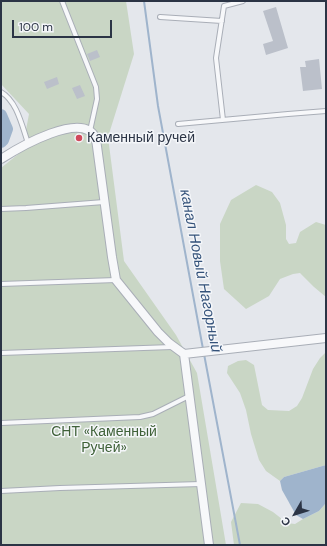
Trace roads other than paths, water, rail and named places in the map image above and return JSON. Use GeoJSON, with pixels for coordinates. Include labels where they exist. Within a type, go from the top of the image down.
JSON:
{"type":"FeatureCollection","features":[{"type":"Feature","properties":{"kind":"street"},"geometry":{"type":"LineString","coordinates":[[1,159],[38,138],[66,129],[83,128],[94,134],[96,139],[116,280],[158,332],[169,343],[184,354],[326,338]]}},
{"type":"Feature","properties":{"kind":"street"},"geometry":{"type":"LineString","coordinates":[[184,354],[209,545]]}},
{"type":"Feature","properties":{"kind":"lane"},"geometry":{"type":"LineString","coordinates":[[62,1],[96,87],[97,99],[90,131]]}},
{"type":"Feature","properties":{"kind":"lane"},"geometry":{"type":"LineString","coordinates":[[223,120],[216,58],[224,6],[243,1]]}},
{"type":"Feature","properties":{"kind":"lane"},"geometry":{"type":"LineString","coordinates":[[160,17],[222,21]]}},
{"type":"Feature","properties":{"kind":"lane"},"geometry":{"type":"LineString","coordinates":[[1,92],[14,106],[28,143]]}},
{"type":"Feature","properties":{"kind":"lane"},"geometry":{"type":"LineString","coordinates":[[178,124],[326,111]]}},
{"type":"Feature","properties":{"kind":"lane"},"geometry":{"type":"LineString","coordinates":[[1,209],[105,202]]}},
{"type":"Feature","properties":{"kind":"lane"},"geometry":{"type":"LineString","coordinates":[[1,284],[116,280]]}},
{"type":"Feature","properties":{"kind":"lane"},"geometry":{"type":"LineString","coordinates":[[1,353],[174,347]]}},
{"type":"Feature","properties":{"kind":"lane"},"geometry":{"type":"LineString","coordinates":[[1,423],[140,417],[153,414],[189,396]]}},
{"type":"Feature","properties":{"kind":"lane"},"geometry":{"type":"LineString","coordinates":[[1,491],[201,484]]}},
{"type":"Feature","properties":{"kind":"water"},"geometry":{"type":"Polygon","coordinates":[[[326,465],[326,503],[319,511],[303,519],[296,515],[282,490],[280,481],[284,477],[326,465]]]}},
{"type":"Feature","properties":{"kind":"waterway","name":"канал Новый Нагорный"},"geometry":{"type":"LineString","coordinates":[[144,1],[158,106],[203,349]]}},
{"type":"Feature","properties":{"kind":"waterway"},"geometry":{"type":"LineString","coordinates":[[1,115],[7,129],[1,142]]}},
{"type":"Feature","properties":{"kind":"waterway","name":"канал Новый Нагорный"},"geometry":{"type":"LineString","coordinates":[[204,354],[240,545]]}},
{"type":"Feature","properties":{"kind":"place","name":"Каменный ручей"},"geometry":{"type":"Point","coordinates":[79,138]}},
{"type":"Feature","properties":{"kind":"park label","name":"СНТ «Каменный Ручей»"},"geometry":{"type":"Point","coordinates":[104,440]}}]}
